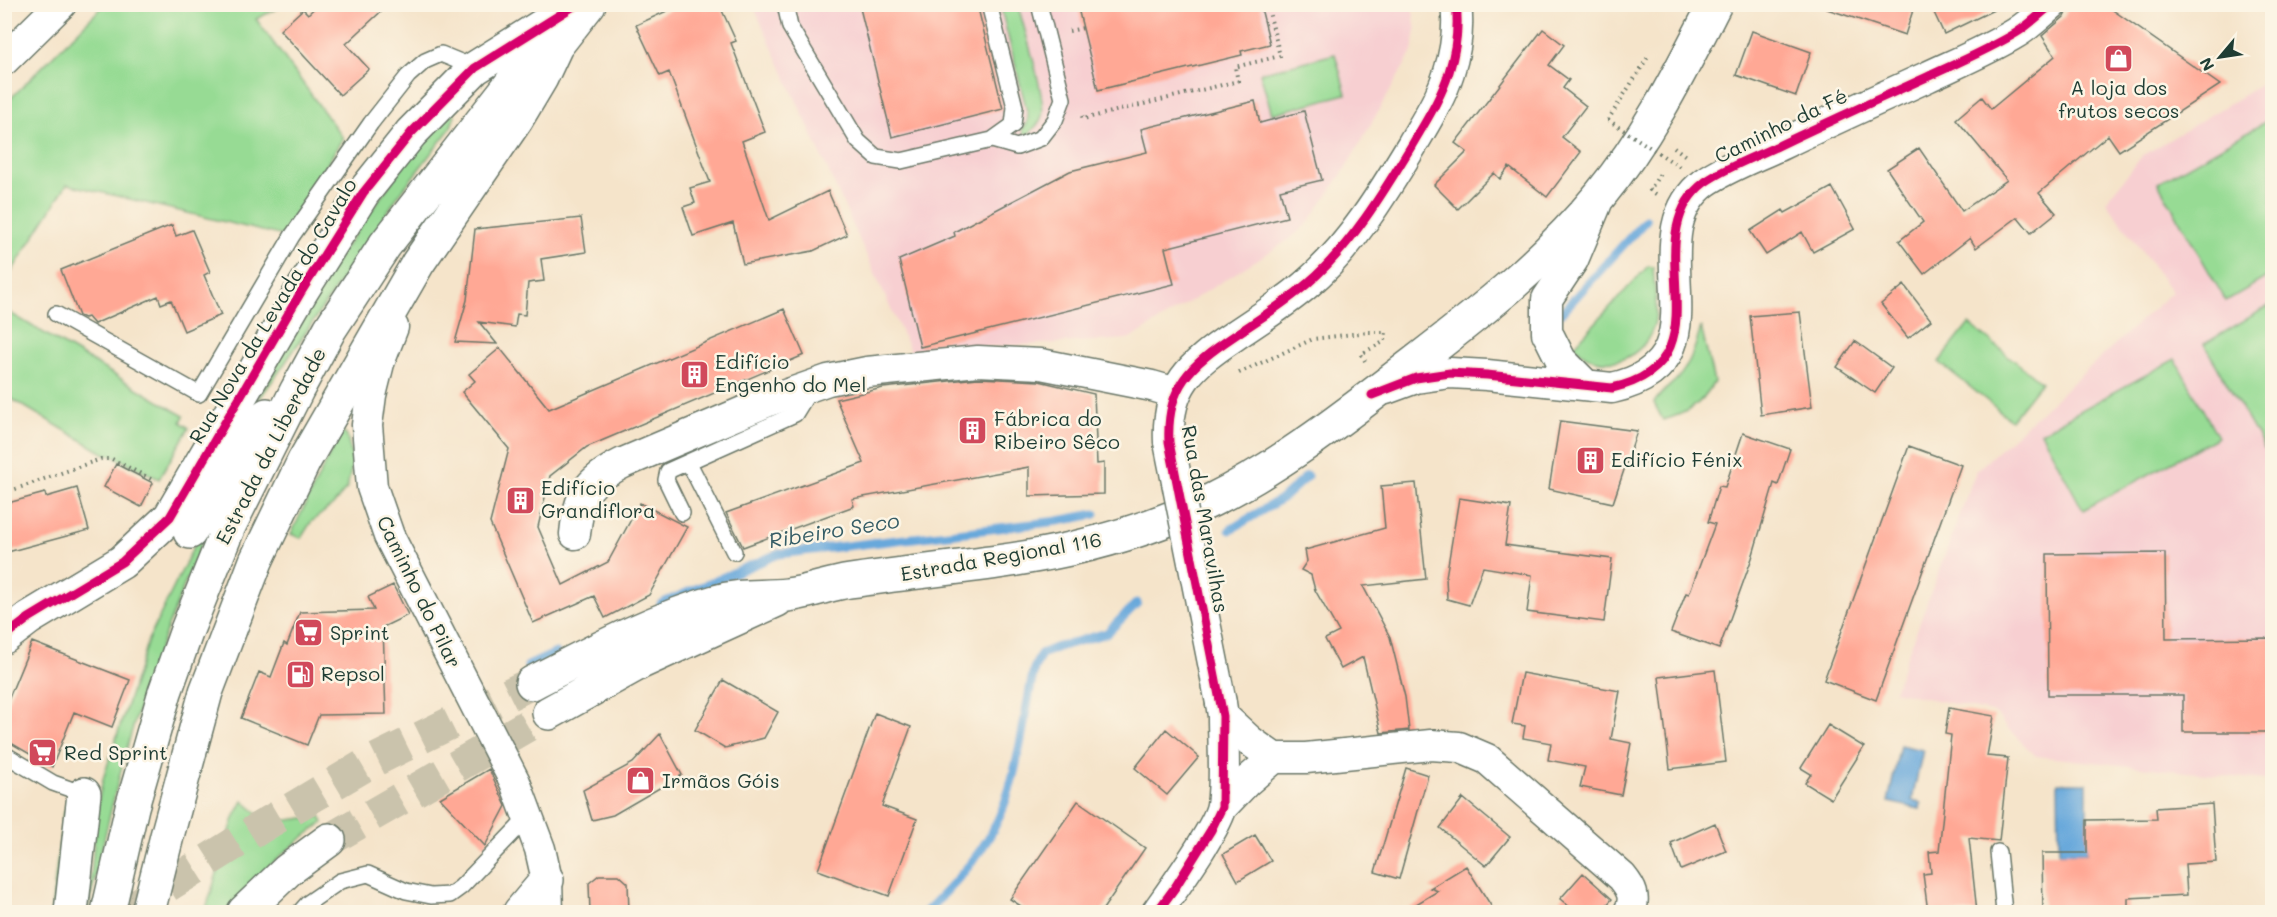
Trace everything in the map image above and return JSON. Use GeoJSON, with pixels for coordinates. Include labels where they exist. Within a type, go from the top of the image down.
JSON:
{"type":"FeatureCollection","features":[{"type":"Feature","properties":{"kind":"main road","name":"Rua Nova da Levada do Cavalo"},"geometry":{"type":"LineString","coordinates":[[4,637],[29,618],[122,562],[170,517],[301,292],[363,193],[411,134],[475,68],[577,4]]}},
{"type":"Feature","properties":{"kind":"main road","name":"Estrada da Liberdade"},"geometry":{"type":"LineString","coordinates":[[108,912],[135,796],[165,692],[187,630],[228,526],[330,329],[390,238],[514,80],[556,46],[589,4]]}},
{"type":"Feature","properties":{"kind":"main road","name":"Estrada Regional 116"},"geometry":{"type":"LineString","coordinates":[[532,682],[642,628],[738,596],[786,595],[844,582],[1068,549],[1123,536],[1200,506],[1234,488],[1309,441],[1370,381],[1496,300],[1549,252],[1600,195],[1645,131],[1715,4]]}},
{"type":"Feature","properties":{"kind":"main road","name":"Estrada da Liberdade"},"geometry":{"type":"LineString","coordinates":[[148,912],[206,692],[256,561],[304,461],[418,263],[516,120],[541,78],[556,46]]}},
{"type":"Feature","properties":{"kind":"main road"},"geometry":{"type":"LineString","coordinates":[[190,532],[232,463],[330,329]]}},
{"type":"Feature","properties":{"kind":"main road","name":"Estrada Regional 116"},"geometry":{"type":"LineString","coordinates":[[549,713],[641,662],[743,618],[786,595]]}},
{"type":"Feature","properties":{"kind":"main road"},"geometry":{"type":"LineString","coordinates":[[71,912],[84,794]]}},
{"type":"Feature","properties":{"kind":"main road"},"geometry":{"type":"LineString","coordinates":[[244,912],[288,870],[330,840]]}},
{"type":"Feature","properties":{"kind":"main road"},"geometry":{"type":"LineString","coordinates":[[520,912],[547,880]]}},
{"type":"Feature","properties":{"kind":"street"},"geometry":{"type":"LineString","coordinates":[[4,60],[61,4]]}},
{"type":"Feature","properties":{"kind":"street","name":"Rua das Maravilhas"},"geometry":{"type":"LineString","coordinates":[[1222,807],[1222,710],[1169,442],[1170,410],[1183,380],[1202,358],[1309,283],[1358,227],[1407,152],[1442,92],[1457,37],[1456,4]]}},
{"type":"Feature","properties":{"kind":"street","name":"Caminho da Fé"},"geometry":{"type":"LineString","coordinates":[[1370,381],[1450,373],[1611,388],[1630,384],[1648,373],[1663,359],[1671,346],[1676,328],[1677,297],[1674,261],[1676,234],[1682,211],[1705,182],[1972,56],[2018,32],[2052,4]]}},
{"type":"Feature","properties":{"kind":"street"},"geometry":{"type":"LineString","coordinates":[[1585,384],[1561,360],[1547,333],[1547,299],[1573,260],[1600,195]]}},
{"type":"Feature","properties":{"kind":"street","name":"Caminho do Pilar"},"geometry":{"type":"LineString","coordinates":[[418,263],[379,363],[371,395],[367,425],[372,487],[389,536],[515,782],[540,849],[547,880],[548,912]]}},
{"type":"Feature","properties":{"kind":"street"},"geometry":{"type":"LineString","coordinates":[[575,534],[578,511],[587,490],[600,475],[771,400],[812,385],[867,372],[978,361],[1041,364],[1152,386],[1176,393]]}},
{"type":"Feature","properties":{"kind":"street"},"geometry":{"type":"LineString","coordinates":[[1222,710],[1250,741],[1274,758],[1306,758],[1431,745],[1460,747],[1487,759],[1622,877],[1633,894],[1629,912]]}},
{"type":"Feature","properties":{"kind":"street"},"geometry":{"type":"LineString","coordinates":[[1157,912],[1211,830],[1222,807],[1253,775],[1274,758]]}},
{"type":"Feature","properties":{"kind":"lane"},"geometry":{"type":"LineString","coordinates":[[785,4],[790,27],[858,141],[876,157],[901,161],[992,140],[1013,124],[1015,107],[988,4]]}},
{"type":"Feature","properties":{"kind":"lane"},"geometry":{"type":"LineString","coordinates":[[992,140],[1017,147],[1041,138],[1055,120],[1063,99],[1039,4]]}},
{"type":"Feature","properties":{"kind":"lane"},"geometry":{"type":"LineString","coordinates":[[56,314],[199,394],[292,236],[402,82],[424,61],[441,54],[475,68]]}},
{"type":"Feature","properties":{"kind":"lane"},"geometry":{"type":"LineString","coordinates":[[682,513],[666,480],[668,471],[795,414],[812,385]]}},
{"type":"Feature","properties":{"kind":"lane"},"geometry":{"type":"LineString","coordinates":[[689,463],[734,552]]}},
{"type":"Feature","properties":{"kind":"lane"},"geometry":{"type":"LineString","coordinates":[[4,754],[53,783],[84,794]]}},
{"type":"Feature","properties":{"kind":"lane"},"geometry":{"type":"LineString","coordinates":[[300,912],[308,903],[340,881],[368,874],[406,891],[431,896],[450,896],[529,816]]}},
{"type":"Feature","properties":{"kind":"lane"},"geometry":{"type":"LineString","coordinates":[[1998,852],[2004,912]]}},
{"type":"Feature","properties":{"kind":"path"},"geometry":{"type":"LineString","coordinates":[[1090,117],[1238,81],[1235,67],[1280,56],[1267,4]]}},
{"type":"Feature","properties":{"kind":"path"},"geometry":{"type":"LineString","coordinates":[[1608,120],[1680,167]]}},
{"type":"Feature","properties":{"kind":"path"},"geometry":{"type":"LineString","coordinates":[[1248,361],[1236,370],[1237,373],[1312,339],[1386,332],[1385,341],[1361,354],[1370,381]]}},
{"type":"Feature","properties":{"kind":"path"},"geometry":{"type":"LineString","coordinates":[[4,493],[101,459],[112,459],[157,482]]}},
{"type":"Feature","properties":{"kind":"shaded area"},"geometry":{"type":"Polygon","coordinates":[[[1412,4],[1416,31],[1412,52],[1344,171],[1308,223],[1290,239],[1130,339],[910,351],[753,5],[1412,4]]]}},
{"type":"Feature","properties":{"kind":"shaded area"},"geometry":{"type":"Polygon","coordinates":[[[2272,78],[2272,781],[2036,756],[2005,726],[1996,713],[1894,691],[1976,471],[2172,292],[2106,202],[2142,156],[2272,78]]]}},
{"type":"Feature","properties":{"kind":"green space"},"geometry":{"type":"Polygon","coordinates":[[[105,4],[284,5],[256,19],[343,138],[283,236],[67,184],[5,282],[5,104],[105,4]]]}},
{"type":"Feature","properties":{"kind":"green space"},"geometry":{"type":"Polygon","coordinates":[[[1000,5],[1018,5],[1038,79],[1043,107],[1042,116],[1038,124],[1027,135],[1022,129],[1027,124],[1028,115],[1000,5]]]}},
{"type":"Feature","properties":{"kind":"green space"},"geometry":{"type":"Polygon","coordinates":[[[1335,54],[1346,94],[1272,114],[1260,73],[1335,54]]]}},
{"type":"Feature","properties":{"kind":"green space"},"geometry":{"type":"Polygon","coordinates":[[[451,112],[455,115],[450,129],[398,196],[249,413],[340,255],[407,160],[451,112]]]}},
{"type":"Feature","properties":{"kind":"green space"},"geometry":{"type":"Polygon","coordinates":[[[2272,118],[2272,274],[2226,301],[2158,183],[2272,118]]]}},
{"type":"Feature","properties":{"kind":"green space"},"geometry":{"type":"Polygon","coordinates":[[[1648,266],[1653,267],[1656,306],[1655,321],[1647,340],[1629,356],[1618,360],[1607,362],[1584,355],[1574,346],[1648,266]]]}},
{"type":"Feature","properties":{"kind":"green space"},"geometry":{"type":"Polygon","coordinates":[[[2272,304],[2272,461],[2204,344],[2272,304]]]}},
{"type":"Feature","properties":{"kind":"green space"},"geometry":{"type":"Polygon","coordinates":[[[5,310],[184,416],[181,422],[189,428],[159,479],[105,454],[5,395],[5,310]]]}},
{"type":"Feature","properties":{"kind":"green space"},"geometry":{"type":"Polygon","coordinates":[[[1969,324],[2041,382],[2011,420],[1939,362],[1969,324]]]}},
{"type":"Feature","properties":{"kind":"green space"},"geometry":{"type":"Polygon","coordinates":[[[1701,327],[1714,382],[1704,397],[1693,407],[1663,420],[1654,403],[1686,368],[1701,327]]]}},
{"type":"Feature","properties":{"kind":"green space"},"geometry":{"type":"Polygon","coordinates":[[[2175,359],[2218,437],[2083,510],[2041,432],[2175,359]]]}},
{"type":"Feature","properties":{"kind":"green space"},"geometry":{"type":"Polygon","coordinates":[[[340,433],[347,436],[353,462],[347,488],[333,505],[311,522],[301,538],[291,534],[340,433]]]}},
{"type":"Feature","properties":{"kind":"green space"},"geometry":{"type":"Polygon","coordinates":[[[207,519],[207,530],[164,636],[133,727],[88,910],[97,808],[103,779],[148,640],[207,519]]]}},
{"type":"Feature","properties":{"kind":"green space"},"geometry":{"type":"Polygon","coordinates":[[[243,801],[263,818],[281,821],[320,816],[323,823],[272,864],[226,912],[205,912],[234,818],[243,801]]]}},
{"type":"Feature","properties":{"kind":"green space"},"geometry":{"type":"Polygon","coordinates":[[[68,805],[60,912],[51,912],[63,814],[68,805]]]}},
{"type":"Feature","properties":{"kind":"water"},"geometry":{"type":"Polygon","coordinates":[[[1900,745],[1923,750],[1912,800],[1921,803],[1920,809],[1888,802],[1900,745]]]}},
{"type":"Feature","properties":{"kind":"water"},"geometry":{"type":"Polygon","coordinates":[[[2058,783],[2087,783],[2087,853],[2059,853],[2058,783]]]}},
{"type":"Feature","properties":{"kind":"building"},"geometry":{"type":"Polygon","coordinates":[[[319,4],[389,4],[346,44],[369,69],[340,95],[280,30],[303,9],[308,14],[319,4]]]}},
{"type":"Feature","properties":{"kind":"building"},"geometry":{"type":"Polygon","coordinates":[[[682,4],[719,4],[736,41],[731,43],[765,132],[742,141],[769,220],[828,191],[847,235],[813,251],[743,264],[733,223],[693,236],[683,207],[695,203],[690,188],[710,182],[669,72],[660,76],[636,25],[682,4]]]}},
{"type":"Feature","properties":{"kind":"building"},"geometry":{"type":"Polygon","coordinates":[[[859,4],[977,4],[1003,109],[892,137],[859,4]]]}},
{"type":"Feature","properties":{"kind":"building"},"geometry":{"type":"Polygon","coordinates":[[[1077,4],[1260,4],[1270,44],[1241,51],[1242,55],[1098,90],[1077,4]]]}},
{"type":"Feature","properties":{"kind":"building"},"geometry":{"type":"Polygon","coordinates":[[[1828,4],[1915,4],[1905,35],[1827,9],[1828,4]]]}},
{"type":"Feature","properties":{"kind":"building"},"geometry":{"type":"Polygon","coordinates":[[[1930,4],[2006,4],[1944,34],[1930,4]]]}},
{"type":"Feature","properties":{"kind":"building"},"geometry":{"type":"Polygon","coordinates":[[[2070,4],[2104,4],[2220,85],[2119,151],[2108,135],[2039,193],[2056,213],[2031,233],[2018,217],[1976,248],[1970,238],[1924,274],[1899,241],[1923,222],[1887,169],[1919,148],[1962,211],[2007,180],[1956,119],[1982,97],[1991,109],[2055,56],[2042,36],[2064,17],[2070,4]]]}},
{"type":"Feature","properties":{"kind":"building"},"geometry":{"type":"Polygon","coordinates":[[[1543,29],[1564,45],[1549,65],[1569,80],[1563,88],[1586,106],[1562,137],[1581,152],[1547,197],[1509,167],[1500,179],[1494,173],[1458,209],[1434,185],[1467,152],[1455,143],[1543,29]]]}},
{"type":"Feature","properties":{"kind":"building"},"geometry":{"type":"Polygon","coordinates":[[[1752,31],[1811,52],[1796,96],[1736,75],[1752,31]]]}},
{"type":"Feature","properties":{"kind":"building"},"geometry":{"type":"Polygon","coordinates":[[[1255,101],[1260,123],[1304,111],[1322,180],[1280,190],[1287,217],[1165,248],[1174,284],[920,347],[899,260],[955,236],[954,232],[1070,171],[1147,152],[1141,129],[1255,101]]]}},
{"type":"Feature","properties":{"kind":"building"},"geometry":{"type":"Polygon","coordinates":[[[1832,187],[1855,229],[1813,252],[1802,232],[1766,255],[1750,231],[1783,210],[1785,213],[1832,187]]]}},
{"type":"Feature","properties":{"kind":"building"},"geometry":{"type":"Polygon","coordinates":[[[581,218],[586,252],[541,259],[544,281],[528,283],[525,315],[517,314],[515,327],[479,322],[497,344],[455,342],[467,300],[475,229],[581,218]]]}},
{"type":"Feature","properties":{"kind":"building"},"geometry":{"type":"Polygon","coordinates":[[[172,225],[176,236],[192,230],[210,272],[204,275],[221,315],[184,331],[171,300],[161,304],[158,296],[94,324],[88,317],[79,316],[61,270],[172,225]]]}},
{"type":"Feature","properties":{"kind":"building"},"geometry":{"type":"Polygon","coordinates":[[[1904,285],[1931,320],[1908,338],[1881,304],[1904,285]]]}},
{"type":"Feature","properties":{"kind":"building"},"geometry":{"type":"Polygon","coordinates":[[[784,309],[804,355],[587,447],[550,476],[538,527],[563,585],[608,562],[640,503],[687,527],[649,595],[605,618],[594,596],[533,623],[490,523],[509,449],[462,392],[475,381],[469,374],[500,348],[549,409],[784,309]]]}},
{"type":"Feature","properties":{"kind":"building"},"geometry":{"type":"Polygon","coordinates":[[[1800,312],[1812,407],[1761,415],[1750,316],[1800,312]]]}},
{"type":"Feature","properties":{"kind":"building"},"geometry":{"type":"Polygon","coordinates":[[[1855,341],[1892,368],[1875,393],[1837,367],[1855,341]]]}},
{"type":"Feature","properties":{"kind":"building","name":"Fábrica do Ribeiro Sêco"},"geometry":{"type":"Polygon","coordinates":[[[978,378],[1039,381],[1094,394],[1097,464],[1104,463],[1104,494],[1029,496],[1029,467],[852,499],[854,506],[743,547],[726,513],[864,463],[836,399],[883,388],[978,378]]]}},
{"type":"Feature","properties":{"kind":"building","name":"Edifício Fénix"},"geometry":{"type":"Polygon","coordinates":[[[1560,421],[1637,431],[1613,503],[1549,489],[1560,421]]]}},
{"type":"Feature","properties":{"kind":"building"},"geometry":{"type":"Polygon","coordinates":[[[1743,433],[1790,449],[1778,485],[1774,483],[1752,558],[1719,649],[1671,632],[1686,593],[1689,594],[1715,524],[1708,522],[1719,486],[1725,487],[1743,433]]]}},
{"type":"Feature","properties":{"kind":"building"},"geometry":{"type":"Polygon","coordinates":[[[1909,446],[1961,465],[1876,700],[1824,680],[1909,446]]]}},
{"type":"Feature","properties":{"kind":"building"},"geometry":{"type":"Polygon","coordinates":[[[116,464],[153,483],[141,507],[104,487],[116,464]]]}},
{"type":"Feature","properties":{"kind":"building"},"geometry":{"type":"Polygon","coordinates":[[[1416,483],[1426,579],[1363,586],[1390,637],[1405,697],[1409,730],[1381,733],[1363,657],[1341,669],[1325,639],[1339,632],[1315,590],[1311,575],[1301,570],[1307,561],[1305,550],[1385,528],[1381,486],[1416,483]]]}},
{"type":"Feature","properties":{"kind":"building"},"geometry":{"type":"Polygon","coordinates":[[[77,488],[89,530],[4,553],[4,504],[45,493],[46,497],[77,488]]]}},
{"type":"Feature","properties":{"kind":"building"},"geometry":{"type":"Polygon","coordinates":[[[1459,498],[1511,506],[1505,545],[1612,559],[1604,622],[1527,612],[1532,575],[1483,567],[1469,605],[1447,599],[1446,577],[1459,498]]]}},
{"type":"Feature","properties":{"kind":"building"},"geometry":{"type":"Polygon","coordinates":[[[2165,553],[2166,639],[2272,638],[2272,732],[2183,732],[2183,695],[2048,695],[2047,554],[2165,553]]]}},
{"type":"Feature","properties":{"kind":"building"},"geometry":{"type":"Polygon","coordinates":[[[393,585],[408,615],[383,627],[386,714],[319,715],[307,745],[241,718],[259,672],[271,677],[284,643],[287,645],[300,612],[374,610],[368,597],[393,585]]]}},
{"type":"Feature","properties":{"kind":"building"},"geometry":{"type":"Polygon","coordinates":[[[32,642],[130,680],[112,727],[74,712],[52,767],[4,739],[4,710],[32,642]]]}},
{"type":"Feature","properties":{"kind":"building"},"geometry":{"type":"Polygon","coordinates":[[[1715,670],[1726,762],[1670,769],[1659,677],[1715,670]]]}},
{"type":"Feature","properties":{"kind":"building"},"geometry":{"type":"Polygon","coordinates":[[[1522,673],[1620,691],[1611,739],[1631,743],[1621,795],[1580,787],[1585,767],[1548,760],[1551,743],[1523,738],[1525,726],[1512,724],[1522,673]]]}},
{"type":"Feature","properties":{"kind":"building"},"geometry":{"type":"Polygon","coordinates":[[[723,680],[778,712],[764,738],[725,748],[695,730],[723,680]]]}},
{"type":"Feature","properties":{"kind":"building"},"geometry":{"type":"Polygon","coordinates":[[[1949,708],[1994,716],[1987,756],[2008,758],[1999,841],[1969,838],[1977,912],[1928,912],[1923,874],[1931,873],[1929,852],[1939,851],[1951,735],[1945,734],[1949,708]]]}},
{"type":"Feature","properties":{"kind":"building"},"geometry":{"type":"Polygon","coordinates":[[[875,713],[911,727],[882,806],[917,819],[889,896],[818,870],[875,713]]]}},
{"type":"Feature","properties":{"kind":"building"},"geometry":{"type":"Polygon","coordinates":[[[1828,725],[1864,747],[1831,799],[1805,783],[1811,774],[1801,768],[1828,725]]]}},
{"type":"Feature","properties":{"kind":"building"},"geometry":{"type":"Polygon","coordinates":[[[1166,729],[1199,757],[1167,795],[1135,768],[1166,729]]]}},
{"type":"Feature","properties":{"kind":"building","name":"Irmãos Góis"},"geometry":{"type":"Polygon","coordinates":[[[660,734],[682,775],[613,815],[592,820],[583,790],[633,763],[660,734]]]}},
{"type":"Feature","properties":{"kind":"building"},"geometry":{"type":"Polygon","coordinates":[[[1406,768],[1428,775],[1399,879],[1375,872],[1406,768]]]}},
{"type":"Feature","properties":{"kind":"building"},"geometry":{"type":"Polygon","coordinates":[[[489,769],[506,806],[485,846],[440,798],[489,769]]]}},
{"type":"Feature","properties":{"kind":"building"},"geometry":{"type":"Polygon","coordinates":[[[1463,798],[1510,837],[1486,866],[1440,828],[1463,798]]]}},
{"type":"Feature","properties":{"kind":"building"},"geometry":{"type":"Polygon","coordinates":[[[1078,801],[1145,848],[1101,912],[1030,912],[1010,899],[1078,801]]]}},
{"type":"Feature","properties":{"kind":"building"},"geometry":{"type":"Polygon","coordinates":[[[2212,804],[2216,862],[2185,864],[2187,895],[2128,898],[2128,912],[2043,912],[2042,853],[2087,853],[2087,820],[2157,819],[2156,808],[2212,804]]]}},
{"type":"Feature","properties":{"kind":"building"},"geometry":{"type":"Polygon","coordinates":[[[1715,823],[1726,851],[1681,870],[1671,843],[1715,823]]]}},
{"type":"Feature","properties":{"kind":"building"},"geometry":{"type":"Polygon","coordinates":[[[1255,835],[1271,861],[1238,881],[1223,854],[1255,835]]]}},
{"type":"Feature","properties":{"kind":"building"},"geometry":{"type":"Polygon","coordinates":[[[1466,866],[1495,912],[1403,912],[1438,891],[1430,888],[1466,866]]]}},
{"type":"Feature","properties":{"kind":"building"},"geometry":{"type":"Polygon","coordinates":[[[1583,873],[1612,899],[1601,912],[1576,912],[1560,899],[1583,873]]]}},
{"type":"Feature","properties":{"kind":"building"},"geometry":{"type":"Polygon","coordinates":[[[599,875],[619,875],[628,883],[629,912],[590,912],[589,883],[599,875]]]}},
{"type":"Feature","properties":{"kind":"waterway","name":"Ribeiro Seco"},"geometry":{"type":"LineString","coordinates":[[1562,312],[1646,220]]}},
{"type":"Feature","properties":{"kind":"waterway","name":"Ribeiro Seco"},"geometry":{"type":"LineString","coordinates":[[1230,530],[1284,497],[1307,476]]}},
{"type":"Feature","properties":{"kind":"waterway","name":"Ribeiro Seco"},"geometry":{"type":"LineString","coordinates":[[661,604],[778,554],[1058,521],[1095,514]]}},
{"type":"Feature","properties":{"kind":"waterway"},"geometry":{"type":"LineString","coordinates":[[926,912],[971,863],[993,830],[1014,772],[1034,669],[1041,654],[1107,633],[1137,603]]}},
{"type":"Feature","properties":{"kind":"waterway","name":"Ribeiro Seco"},"geometry":{"type":"LineString","coordinates":[[528,666],[556,653]]}},
{"type":"Feature","properties":{"kind":"tunnel"},"geometry":{"type":"LineString","coordinates":[[126,912],[367,764],[532,683]]}},
{"type":"Feature","properties":{"kind":"tunnel"},"geometry":{"type":"LineString","coordinates":[[329,840],[549,713]]}},
{"type":"Feature","properties":{"kind":"cycle path"},"geometry":{"type":"LineString","coordinates":[[4,637],[29,618],[122,562],[170,517],[301,292],[363,193],[411,133],[475,68],[577,4]]}},
{"type":"Feature","properties":{"kind":"cycle path"},"geometry":{"type":"LineString","coordinates":[[1157,912],[1211,830],[1222,807],[1223,716],[1169,442],[1172,406],[1184,379],[1205,357],[1308,283],[1338,253],[1365,218],[1390,182],[1442,91],[1455,47],[1456,4]]}},
{"type":"Feature","properties":{"kind":"cycle path"},"geometry":{"type":"LineString","coordinates":[[1372,395],[1416,378],[1450,373],[1612,388],[1648,374],[1667,352],[1675,326],[1676,234],[1684,206],[1705,182],[1733,166],[1994,45],[2021,30],[2052,4]]}},
{"type":"Feature","properties":{"kind":"place","name":"A loja dos frutos secos"},"geometry":{"type":"Point","coordinates":[2119,58]}},
{"type":"Feature","properties":{"kind":"place","name":"Edifício Engenho do Mel"},"geometry":{"type":"Point","coordinates":[694,374]}},
{"type":"Feature","properties":{"kind":"place","name":"Fábrica do Ribeiro Sêco"},"geometry":{"type":"Point","coordinates":[973,431]}},
{"type":"Feature","properties":{"kind":"place","name":"Edifício Fénix"},"geometry":{"type":"Point","coordinates":[1590,460]}},
{"type":"Feature","properties":{"kind":"place","name":"Edifício Grandiflora"},"geometry":{"type":"Point","coordinates":[520,500]}},
{"type":"Feature","properties":{"kind":"place","name":"Sprint"},"geometry":{"type":"Point","coordinates":[309,633]}},
{"type":"Feature","properties":{"kind":"place","name":"Repsol"},"geometry":{"type":"Point","coordinates":[300,674]}},
{"type":"Feature","properties":{"kind":"place","name":"Red Sprint"},"geometry":{"type":"Point","coordinates":[43,753]}},
{"type":"Feature","properties":{"kind":"place","name":"Irmãos Góis"},"geometry":{"type":"Point","coordinates":[641,781]}}]}
